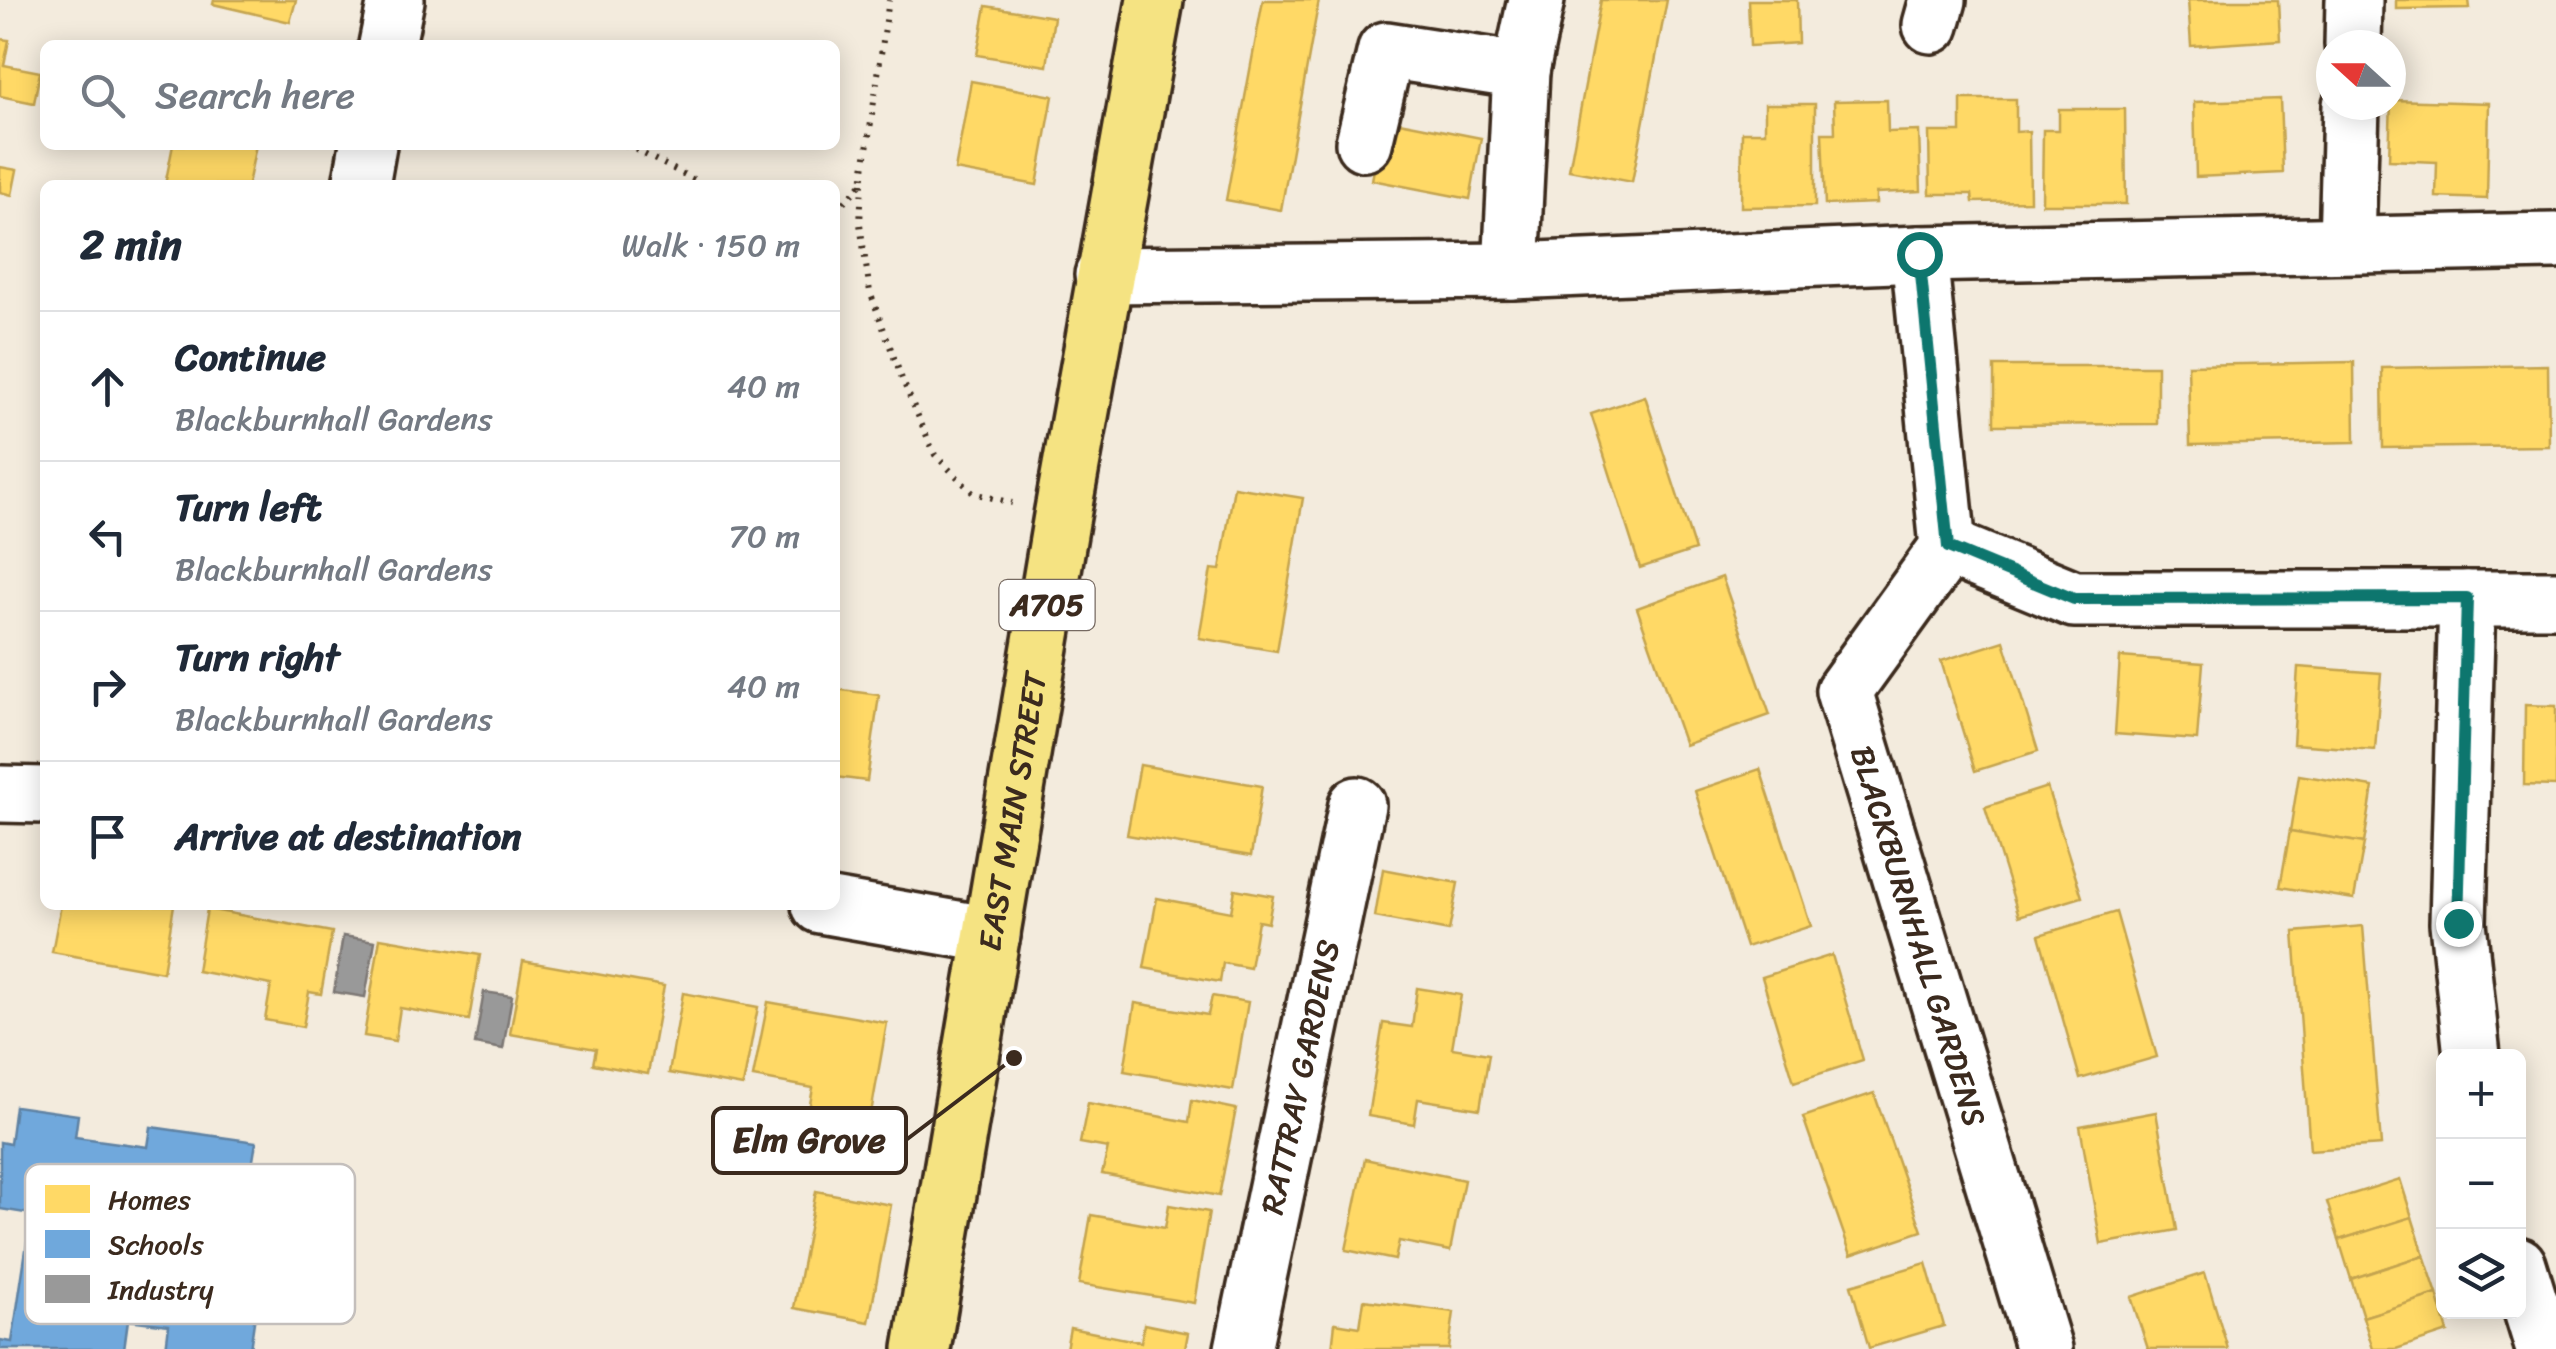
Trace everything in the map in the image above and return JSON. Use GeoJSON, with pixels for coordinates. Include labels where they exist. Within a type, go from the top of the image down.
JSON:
{"type":"FeatureCollection","features":[{"type":"Feature","properties":{"kind":"main road","name":"A705"},"geometry":{"type":"LineString","coordinates":[[1104,275],[1155,0]]}},
{"type":"Feature","properties":{"kind":"main road","name":"EAST MAIN STREET"},"geometry":{"type":"LineString","coordinates":[[922,1349],[1104,275]]}},
{"type":"Feature","properties":{"kind":"street"},"geometry":{"type":"LineString","coordinates":[[388,40],[396,0]]}},
{"type":"Feature","properties":{"kind":"street"},"geometry":{"type":"LineString","coordinates":[[1512,271],[1521,71],[1536,0]]}},
{"type":"Feature","properties":{"kind":"street"},"geometry":{"type":"LineString","coordinates":[[2353,30],[2354,0]]}},
{"type":"Feature","properties":{"kind":"street"},"geometry":{"type":"LineString","coordinates":[[1364,143],[1386,50],[1521,71]]}},
{"type":"Feature","properties":{"kind":"street"},"geometry":{"type":"LineString","coordinates":[[2347,243],[2351,120]]}},
{"type":"Feature","properties":{"kind":"street"},"geometry":{"type":"LineString","coordinates":[[362,180],[367,150]]}},
{"type":"Feature","properties":{"kind":"street"},"geometry":{"type":"LineString","coordinates":[[1104,275],[1512,271],[1919,254],[2556,241]]}},
{"type":"Feature","properties":{"kind":"street"},"geometry":{"type":"LineString","coordinates":[[1919,254],[1948,547],[2074,599],[2556,598]]}},
{"type":"Feature","properties":{"kind":"street","name":"BLACKBURNHALL GARDENS"},"geometry":{"type":"LineString","coordinates":[[1948,547],[1844,691],[2044,1349]]}},
{"type":"Feature","properties":{"kind":"street"},"geometry":{"type":"LineString","coordinates":[[2467,598],[2458,923],[2471,1049]]}},
{"type":"Feature","properties":{"kind":"street"},"geometry":{"type":"LineString","coordinates":[[0,794],[40,795]]}},
{"type":"Feature","properties":{"kind":"street","name":"RATTRAY GARDENS"},"geometry":{"type":"LineString","coordinates":[[1242,1349],[1357,805]]}},
{"type":"Feature","properties":{"kind":"street"},"geometry":{"type":"LineString","coordinates":[[840,908],[992,935]]}},
{"type":"Feature","properties":{"kind":"path"},"geometry":{"type":"LineString","coordinates":[[889,0],[862,183],[860,224],[870,292],[935,455],[973,493],[1062,516]]}},
{"type":"Feature","properties":{"kind":"path"},"geometry":{"type":"LineString","coordinates":[[636,150],[695,180]]}},
{"type":"Feature","properties":{"kind":"path"},"geometry":{"type":"LineString","coordinates":[[840,205],[862,183]]}},
{"type":"Feature","properties":{"kind":"building: Homes"},"geometry":{"type":"Polygon","coordinates":[[[214,0],[296,0],[290,22],[213,4],[214,0]]]}},
{"type":"Feature","properties":{"kind":"building: Homes"},"geometry":{"type":"Polygon","coordinates":[[[1263,0],[1319,0],[1281,210],[1226,200],[1263,0]]]}},
{"type":"Feature","properties":{"kind":"building: Homes"},"geometry":{"type":"Polygon","coordinates":[[[1601,0],[1667,0],[1632,182],[1569,170],[1601,0]]]}},
{"type":"Feature","properties":{"kind":"building: Homes"},"geometry":{"type":"Polygon","coordinates":[[[1748,0],[1797,0],[1798,43],[1750,46],[1748,0]]]}},
{"type":"Feature","properties":{"kind":"building: Homes"},"geometry":{"type":"Polygon","coordinates":[[[2188,0],[2278,0],[2280,40],[2191,46],[2188,0]]]}},
{"type":"Feature","properties":{"kind":"building: Homes"},"geometry":{"type":"Polygon","coordinates":[[[2396,0],[2469,0],[2470,8],[2396,9],[2396,0]]]}},
{"type":"Feature","properties":{"kind":"building: Homes"},"geometry":{"type":"Polygon","coordinates":[[[986,6],[1054,17],[1047,66],[977,55],[986,6]]]}},
{"type":"Feature","properties":{"kind":"building: Homes"},"geometry":{"type":"Polygon","coordinates":[[[0,39],[9,40],[4,65],[40,72],[34,103],[0,96],[0,39]]]}},
{"type":"Feature","properties":{"kind":"building: Homes"},"geometry":{"type":"Polygon","coordinates":[[[971,81],[1053,96],[1037,185],[955,170],[971,81]]]}},
{"type":"Feature","properties":{"kind":"building: Homes"},"geometry":{"type":"Polygon","coordinates":[[[1961,99],[2016,99],[2016,132],[2029,131],[2030,201],[1973,202],[1972,194],[1930,194],[1929,132],[1961,132],[1961,99]]]}},
{"type":"Feature","properties":{"kind":"building: Homes"},"geometry":{"type":"Polygon","coordinates":[[[2280,99],[2283,173],[2196,177],[2194,102],[2280,99]]]}},
{"type":"Feature","properties":{"kind":"building: Homes"},"geometry":{"type":"Polygon","coordinates":[[[1887,100],[1888,132],[1919,131],[1921,191],[1876,193],[1876,203],[1825,205],[1822,133],[1835,133],[1834,101],[1887,100]]]}},
{"type":"Feature","properties":{"kind":"building: Homes"},"geometry":{"type":"Polygon","coordinates":[[[2406,100],[2489,103],[2487,199],[2436,197],[2437,162],[2389,160],[2390,120],[2406,120],[2406,100]]]}},
{"type":"Feature","properties":{"kind":"building: Homes"},"geometry":{"type":"Polygon","coordinates":[[[1765,104],[1815,104],[1815,206],[1741,207],[1742,132],[1765,132],[1765,104]]]}},
{"type":"Feature","properties":{"kind":"building: Homes"},"geometry":{"type":"Polygon","coordinates":[[[2059,109],[2125,109],[2126,204],[2042,204],[2043,130],[2059,130],[2059,109]]]}},
{"type":"Feature","properties":{"kind":"building: Homes"},"geometry":{"type":"Polygon","coordinates":[[[1384,119],[1481,138],[1470,199],[1372,180],[1384,119]]]}},
{"type":"Feature","properties":{"kind":"building: Homes"},"geometry":{"type":"Polygon","coordinates":[[[172,150],[255,150],[249,180],[166,180],[172,150]]]}},
{"type":"Feature","properties":{"kind":"building: Homes"},"geometry":{"type":"Polygon","coordinates":[[[0,167],[17,170],[12,195],[0,192],[0,167]]]}},
{"type":"Feature","properties":{"kind":"building: Homes"},"geometry":{"type":"Polygon","coordinates":[[[2354,362],[2355,442],[2190,445],[2188,365],[2354,362]]]}},
{"type":"Feature","properties":{"kind":"building: Homes"},"geometry":{"type":"Polygon","coordinates":[[[2548,365],[2549,446],[2383,448],[2382,368],[2548,365]]]}},
{"type":"Feature","properties":{"kind":"building: Homes"},"geometry":{"type":"Polygon","coordinates":[[[1994,366],[2157,366],[2157,424],[1994,425],[1994,366]]]}},
{"type":"Feature","properties":{"kind":"building: Homes"},"geometry":{"type":"Polygon","coordinates":[[[1645,396],[1695,550],[1640,568],[1591,414],[1645,396]]]}},
{"type":"Feature","properties":{"kind":"building: Homes"},"geometry":{"type":"Polygon","coordinates":[[[1234,487],[1303,498],[1277,651],[1199,638],[1211,569],[1220,570],[1234,487]]]}},
{"type":"Feature","properties":{"kind":"building: Homes"},"geometry":{"type":"Polygon","coordinates":[[[1722,577],[1770,715],[1685,745],[1637,608],[1722,577]]]}},
{"type":"Feature","properties":{"kind":"building: Homes"},"geometry":{"type":"Polygon","coordinates":[[[2004,641],[2038,751],[1975,771],[1941,661],[2004,641]]]}},
{"type":"Feature","properties":{"kind":"building: Homes"},"geometry":{"type":"Polygon","coordinates":[[[2120,657],[2203,663],[2197,740],[2115,734],[2120,657]]]}},
{"type":"Feature","properties":{"kind":"building: Homes"},"geometry":{"type":"Polygon","coordinates":[[[2298,667],[2381,673],[2375,750],[2293,744],[2298,667]]]}},
{"type":"Feature","properties":{"kind":"building: Homes"},"geometry":{"type":"Polygon","coordinates":[[[840,690],[879,695],[867,781],[840,778],[840,690]]]}},
{"type":"Feature","properties":{"kind":"building: Homes"},"geometry":{"type":"Polygon","coordinates":[[[2525,705],[2556,706],[2556,786],[2524,785],[2525,705]]]}},
{"type":"Feature","properties":{"kind":"building: Homes"},"geometry":{"type":"Polygon","coordinates":[[[1140,765],[1262,786],[1251,856],[1127,835],[1140,765]]]}},
{"type":"Feature","properties":{"kind":"building: Homes"},"geometry":{"type":"Polygon","coordinates":[[[1760,769],[1811,926],[1746,947],[1695,791],[1760,769]]]}},
{"type":"Feature","properties":{"kind":"building: Homes"},"geometry":{"type":"Polygon","coordinates":[[[2299,775],[2373,787],[2364,843],[2290,831],[2299,775]]]}},
{"type":"Feature","properties":{"kind":"building: Homes"},"geometry":{"type":"Polygon","coordinates":[[[2047,787],[2082,897],[2019,916],[1985,807],[2047,787]]]}},
{"type":"Feature","properties":{"kind":"building: Homes"},"geometry":{"type":"Polygon","coordinates":[[[2290,831],[2364,843],[2354,899],[2280,887],[2290,831]]]}},
{"type":"Feature","properties":{"kind":"building: Homes"},"geometry":{"type":"Polygon","coordinates":[[[1383,869],[1458,883],[1449,931],[1375,917],[1383,869]]]}},
{"type":"Feature","properties":{"kind":"building: Homes"},"geometry":{"type":"Polygon","coordinates":[[[1235,889],[1273,896],[1268,923],[1258,921],[1250,968],[1223,963],[1220,982],[1144,968],[1157,898],[1231,912],[1235,889]]]}},
{"type":"Feature","properties":{"kind":"building: Homes"},"geometry":{"type":"Polygon","coordinates":[[[60,910],[173,910],[163,972],[52,952],[60,910]]]}},
{"type":"Feature","properties":{"kind":"building: Homes"},"geometry":{"type":"Polygon","coordinates":[[[207,910],[332,932],[321,994],[309,992],[303,1027],[265,1020],[271,985],[197,971],[207,910]]]}},
{"type":"Feature","properties":{"kind":"building: Homes"},"geometry":{"type":"Polygon","coordinates":[[[2116,912],[2157,1057],[2080,1079],[2039,935],[2116,912]]]}},
{"type":"Feature","properties":{"kind":"building: Homes"},"geometry":{"type":"Polygon","coordinates":[[[2363,926],[2381,1145],[2310,1150],[2294,932],[2363,926]]]}},
{"type":"Feature","properties":{"kind":"building: Homes"},"geometry":{"type":"Polygon","coordinates":[[[380,938],[480,955],[469,1020],[400,1008],[395,1041],[364,1036],[380,938]]]}},
{"type":"Feature","properties":{"kind":"building: Homes"},"geometry":{"type":"Polygon","coordinates":[[[1832,955],[1863,1060],[1794,1082],[1762,977],[1832,955]]]}},
{"type":"Feature","properties":{"kind":"building: Homes"},"geometry":{"type":"Polygon","coordinates":[[[523,961],[664,986],[648,1074],[593,1064],[596,1049],[510,1034],[523,961]]]}},
{"type":"Feature","properties":{"kind":"building: Homes"},"geometry":{"type":"Polygon","coordinates":[[[1417,988],[1461,995],[1452,1048],[1489,1054],[1480,1109],[1418,1099],[1414,1124],[1368,1116],[1383,1023],[1412,1027],[1417,988]]]}},
{"type":"Feature","properties":{"kind":"building: Homes"},"geometry":{"type":"Polygon","coordinates":[[[683,993],[758,1007],[743,1086],[669,1073],[683,993]]]}},
{"type":"Feature","properties":{"kind":"building: Homes"},"geometry":{"type":"Polygon","coordinates":[[[1212,996],[1248,1002],[1233,1090],[1124,1071],[1135,1003],[1208,1015],[1212,996]]]}},
{"type":"Feature","properties":{"kind":"building: Homes"},"geometry":{"type":"Polygon","coordinates":[[[768,1002],[887,1023],[863,1158],[802,1147],[813,1088],[753,1077],[768,1002]]]}},
{"type":"Feature","properties":{"kind":"building: Homes"},"geometry":{"type":"Polygon","coordinates":[[[1874,1093],[1922,1231],[1851,1255],[1803,1117],[1874,1093]]]}},
{"type":"Feature","properties":{"kind":"building: Homes"},"geometry":{"type":"Polygon","coordinates":[[[1192,1100],[1236,1109],[1219,1196],[1102,1174],[1108,1148],[1080,1143],[1088,1103],[1189,1122],[1192,1100]]]}},
{"type":"Feature","properties":{"kind":"building: Homes"},"geometry":{"type":"Polygon","coordinates":[[[2156,1112],[2177,1230],[2101,1244],[2080,1126],[2156,1112]]]}},
{"type":"Feature","properties":{"kind":"building: Homes"},"geometry":{"type":"Polygon","coordinates":[[[1365,1159],[1464,1180],[1450,1251],[1399,1241],[1395,1260],[1346,1250],[1365,1159]]]}},
{"type":"Feature","properties":{"kind":"building: Homes"},"geometry":{"type":"Polygon","coordinates":[[[2400,1179],[2412,1217],[2339,1240],[2327,1202],[2400,1179]]]}},
{"type":"Feature","properties":{"kind":"building: Homes"},"geometry":{"type":"Polygon","coordinates":[[[816,1191],[891,1205],[869,1322],[794,1308],[816,1191]]]}},
{"type":"Feature","properties":{"kind":"building: Homes"},"geometry":{"type":"Polygon","coordinates":[[[1169,1205],[1209,1212],[1194,1303],[1079,1284],[1091,1215],[1165,1228],[1169,1205]]]}},
{"type":"Feature","properties":{"kind":"building: Homes"},"geometry":{"type":"Polygon","coordinates":[[[2412,1217],[2424,1255],[2351,1279],[2339,1240],[2412,1217]]]}},
{"type":"Feature","properties":{"kind":"building: Homes"},"geometry":{"type":"Polygon","coordinates":[[[2424,1255],[2436,1294],[2363,1317],[2351,1279],[2424,1255]]]}},
{"type":"Feature","properties":{"kind":"building: Homes"},"geometry":{"type":"Polygon","coordinates":[[[1926,1263],[1944,1326],[1869,1348],[1851,1285],[1926,1263]]]}},
{"type":"Feature","properties":{"kind":"building: Homes"},"geometry":{"type":"Polygon","coordinates":[[[2205,1273],[2228,1349],[2148,1349],[2131,1297],[2205,1273]]]}},
{"type":"Feature","properties":{"kind":"building: Homes"},"geometry":{"type":"Polygon","coordinates":[[[2436,1294],[2436,1319],[2444,1319],[2448,1332],[2396,1349],[2373,1349],[2363,1317],[2436,1294]]]}},
{"type":"Feature","properties":{"kind":"building: Homes"},"geometry":{"type":"Polygon","coordinates":[[[1364,1300],[1454,1312],[1449,1349],[1332,1349],[1335,1323],[1360,1327],[1364,1300]]]}},
{"type":"Feature","properties":{"kind":"building: Homes"},"geometry":{"type":"Polygon","coordinates":[[[1144,1324],[1188,1333],[1185,1349],[1066,1349],[1070,1328],[1141,1342],[1144,1324]]]}},
{"type":"Feature","properties":{"kind":"building: Schools"},"geometry":{"type":"Polygon","coordinates":[[[15,1106],[78,1115],[75,1137],[148,1147],[151,1127],[256,1142],[252,1164],[25,1164],[25,1213],[0,1209],[0,1142],[10,1144],[15,1106]]]}},
{"type":"Feature","properties":{"kind":"building: Schools"},"geometry":{"type":"Polygon","coordinates":[[[25,1256],[25,1324],[127,1324],[124,1349],[0,1349],[0,1340],[12,1342],[25,1256]]]}},
{"type":"Feature","properties":{"kind":"building: Schools"},"geometry":{"type":"Polygon","coordinates":[[[161,1324],[254,1324],[250,1349],[166,1349],[169,1325],[161,1324]]]}},
{"type":"Feature","properties":{"kind":"building: Industry"},"geometry":{"type":"Polygon","coordinates":[[[343,936],[375,941],[365,997],[334,992],[343,936]]]}},
{"type":"Feature","properties":{"kind":"building: Industry"},"geometry":{"type":"Polygon","coordinates":[[[484,992],[512,996],[503,1049],[475,1044],[484,992]]]}},
{"type":"Feature","properties":{"kind":"place","name":"Elm Grove"},"geometry":{"type":"Point","coordinates":[1014,1058]}},
{"type":"Feature","properties":{"kind":"route"},"geometry":{"type":"LineString","coordinates":[[1919,254],[1948,547],[2074,599],[2467,598],[2458,923]]}}]}
